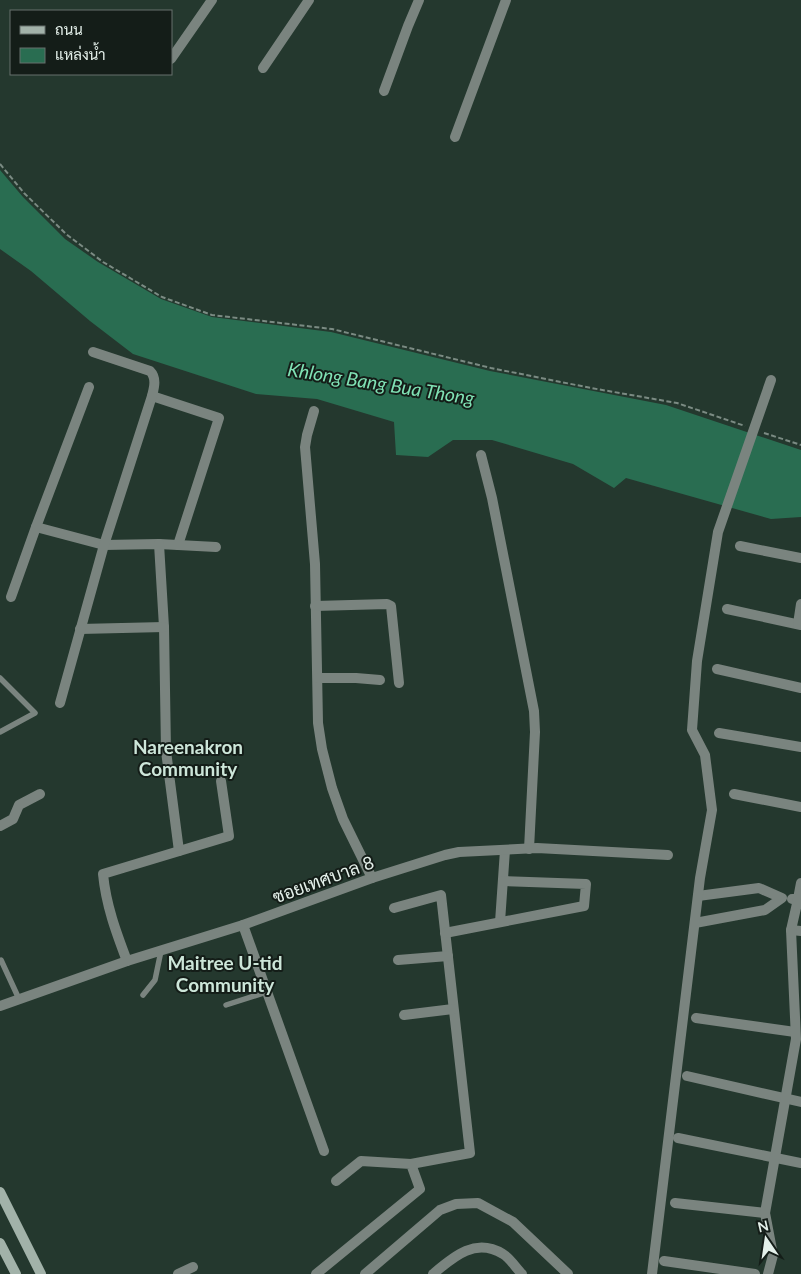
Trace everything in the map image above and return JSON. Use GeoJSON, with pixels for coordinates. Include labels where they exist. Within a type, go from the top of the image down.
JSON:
{"type":"FeatureCollection","features":[{"type":"Feature","properties":{"kind":"main road"},"geometry":{"type":"LineString","coordinates":[[0,1192],[41,1274]]}},
{"type":"Feature","properties":{"kind":"main road"},"geometry":{"type":"LineString","coordinates":[[0,1243],[16,1274]]}},
{"type":"Feature","properties":{"kind":"street"},"geometry":{"type":"LineString","coordinates":[[172,58],[212,0]]}},
{"type":"Feature","properties":{"kind":"street"},"geometry":{"type":"LineString","coordinates":[[263,68],[309,0]]}},
{"type":"Feature","properties":{"kind":"street"},"geometry":{"type":"LineString","coordinates":[[384,91],[419,0]]}},
{"type":"Feature","properties":{"kind":"street"},"geometry":{"type":"LineString","coordinates":[[455,137],[506,0]]}},
{"type":"Feature","properties":{"kind":"street"},"geometry":{"type":"LineString","coordinates":[[60,703],[104,545],[152,396],[155,377],[150,371],[93,352]]}},
{"type":"Feature","properties":{"kind":"street"},"geometry":{"type":"LineString","coordinates":[[652,1274],[698,896],[712,810],[705,755],[692,730],[697,662],[718,532],[771,380]]}},
{"type":"Feature","properties":{"kind":"street"},"geometry":{"type":"LineString","coordinates":[[11,598],[36,526],[89,387]]}},
{"type":"Feature","properties":{"kind":"street"},"geometry":{"type":"LineString","coordinates":[[152,396],[219,418],[178,545]]}},
{"type":"Feature","properties":{"kind":"street"},"geometry":{"type":"LineString","coordinates":[[314,411],[305,447],[315,564],[318,722],[324,757],[343,819],[372,878]]}},
{"type":"Feature","properties":{"kind":"street"},"geometry":{"type":"LineString","coordinates":[[481,456],[492,498],[534,711],[535,732],[529,849]]}},
{"type":"Feature","properties":{"kind":"street"},"geometry":{"type":"LineString","coordinates":[[36,526],[104,545],[159,544],[216,547]]}},
{"type":"Feature","properties":{"kind":"street"},"geometry":{"type":"LineString","coordinates":[[159,544],[164,627],[166,750],[179,851]]}},
{"type":"Feature","properties":{"kind":"street"},"geometry":{"type":"LineString","coordinates":[[740,546],[801,558]]}},
{"type":"Feature","properties":{"kind":"street"},"geometry":{"type":"LineString","coordinates":[[315,606],[387,604],[391,606],[399,683]]}},
{"type":"Feature","properties":{"kind":"street"},"geometry":{"type":"LineString","coordinates":[[727,609],[799,625],[801,604]]}},
{"type":"Feature","properties":{"kind":"street"},"geometry":{"type":"LineString","coordinates":[[80,629],[164,627]]}},
{"type":"Feature","properties":{"kind":"street"},"geometry":{"type":"LineString","coordinates":[[717,669],[801,688]]}},
{"type":"Feature","properties":{"kind":"street"},"geometry":{"type":"LineString","coordinates":[[318,678],[380,680]]}},
{"type":"Feature","properties":{"kind":"street"},"geometry":{"type":"LineString","coordinates":[[720,733],[801,747]]}},
{"type":"Feature","properties":{"kind":"street"},"geometry":{"type":"LineString","coordinates":[[127,961],[110,916],[103,874],[229,836],[221,781]]}},
{"type":"Feature","properties":{"kind":"street"},"geometry":{"type":"LineString","coordinates":[[0,826],[12,819],[19,805],[40,794]]}},
{"type":"Feature","properties":{"kind":"street"},"geometry":{"type":"LineString","coordinates":[[734,794],[801,807]]}},
{"type":"Feature","properties":{"kind":"street","name":"ซอยเทศบาล 8"},"geometry":{"type":"LineString","coordinates":[[0,1006],[127,961],[243,925],[372,878],[459,852],[529,849],[668,855]]}},
{"type":"Feature","properties":{"kind":"street"},"geometry":{"type":"LineString","coordinates":[[500,922],[505,850]]}},
{"type":"Feature","properties":{"kind":"street"},"geometry":{"type":"LineString","coordinates":[[445,933],[584,906],[586,884],[503,881]]}},
{"type":"Feature","properties":{"kind":"street"},"geometry":{"type":"LineString","coordinates":[[768,1274],[773,1255],[765,1213],[785,1099],[797,1049],[795,1032],[797,982],[796,930],[801,883]]}},
{"type":"Feature","properties":{"kind":"street"},"geometry":{"type":"LineString","coordinates":[[698,896],[759,888],[781,898],[798,900]]}},
{"type":"Feature","properties":{"kind":"street"},"geometry":{"type":"LineString","coordinates":[[336,1181],[360,1161],[411,1164],[470,1154],[441,894],[394,908]]}},
{"type":"Feature","properties":{"kind":"street"},"geometry":{"type":"LineString","coordinates":[[695,923],[765,910],[781,898]]}},
{"type":"Feature","properties":{"kind":"street"},"geometry":{"type":"LineString","coordinates":[[243,925],[324,1151]]}},
{"type":"Feature","properties":{"kind":"street"},"geometry":{"type":"LineString","coordinates":[[398,960],[448,956]]}},
{"type":"Feature","properties":{"kind":"street"},"geometry":{"type":"LineString","coordinates":[[404,1015],[454,1009]]}},
{"type":"Feature","properties":{"kind":"street"},"geometry":{"type":"LineString","coordinates":[[696,1018],[795,1032]]}},
{"type":"Feature","properties":{"kind":"street"},"geometry":{"type":"LineString","coordinates":[[688,1076],[801,1102]]}},
{"type":"Feature","properties":{"kind":"street"},"geometry":{"type":"LineString","coordinates":[[678,1138],[801,1163]]}},
{"type":"Feature","properties":{"kind":"street"},"geometry":{"type":"LineString","coordinates":[[316,1274],[420,1188],[411,1164]]}},
{"type":"Feature","properties":{"kind":"street"},"geometry":{"type":"LineString","coordinates":[[366,1274],[440,1210],[456,1204],[478,1203],[513,1222],[568,1274]]}},
{"type":"Feature","properties":{"kind":"street"},"geometry":{"type":"LineString","coordinates":[[675,1203],[765,1213]]}},
{"type":"Feature","properties":{"kind":"street"},"geometry":{"type":"LineString","coordinates":[[433,1274],[454,1256],[471,1248],[489,1248],[504,1254],[522,1274]]}},
{"type":"Feature","properties":{"kind":"street"},"geometry":{"type":"LineString","coordinates":[[664,1261],[755,1274]]}},
{"type":"Feature","properties":{"kind":"street"},"geometry":{"type":"LineString","coordinates":[[178,1274],[193,1267]]}},
{"type":"Feature","properties":{"kind":"lane"},"geometry":{"type":"LineString","coordinates":[[0,678],[35,713],[0,732]]}},
{"type":"Feature","properties":{"kind":"lane"},"geometry":{"type":"LineString","coordinates":[[143,995],[155,980],[161,951]]}},
{"type":"Feature","properties":{"kind":"lane"},"geometry":{"type":"LineString","coordinates":[[1,960],[19,999]]}},
{"type":"Feature","properties":{"kind":"lane"},"geometry":{"type":"LineString","coordinates":[[226,1005],[267,992]]}},
{"type":"Feature","properties":{"kind":"path"},"geometry":{"type":"LineString","coordinates":[[0,164],[24,193],[66,234],[103,262],[162,296],[212,315],[332,329],[491,368],[677,403],[746,427]]}},
{"type":"Feature","properties":{"kind":"path"},"geometry":{"type":"LineString","coordinates":[[763,432],[801,445]]}},
{"type":"Feature","properties":{"kind":"water","name":"Khlong Bang Bua Thong"},"geometry":{"type":"Polygon","coordinates":[[[0,170],[23,197],[65,239],[98,262],[161,299],[212,317],[331,332],[490,371],[666,405],[801,450],[801,517],[771,519],[626,478],[614,488],[573,464],[492,440],[453,440],[428,457],[396,455],[394,422],[317,399],[256,394],[133,354],[90,321],[31,271],[0,249],[0,170]]]}},
{"type":"Feature","properties":{"kind":"district","name":"Nareenakron Community"},"geometry":{"type":"Point","coordinates":[188,757]}},
{"type":"Feature","properties":{"kind":"district","name":"Maitree U-tid Community"},"geometry":{"type":"Point","coordinates":[225,973]}}]}
